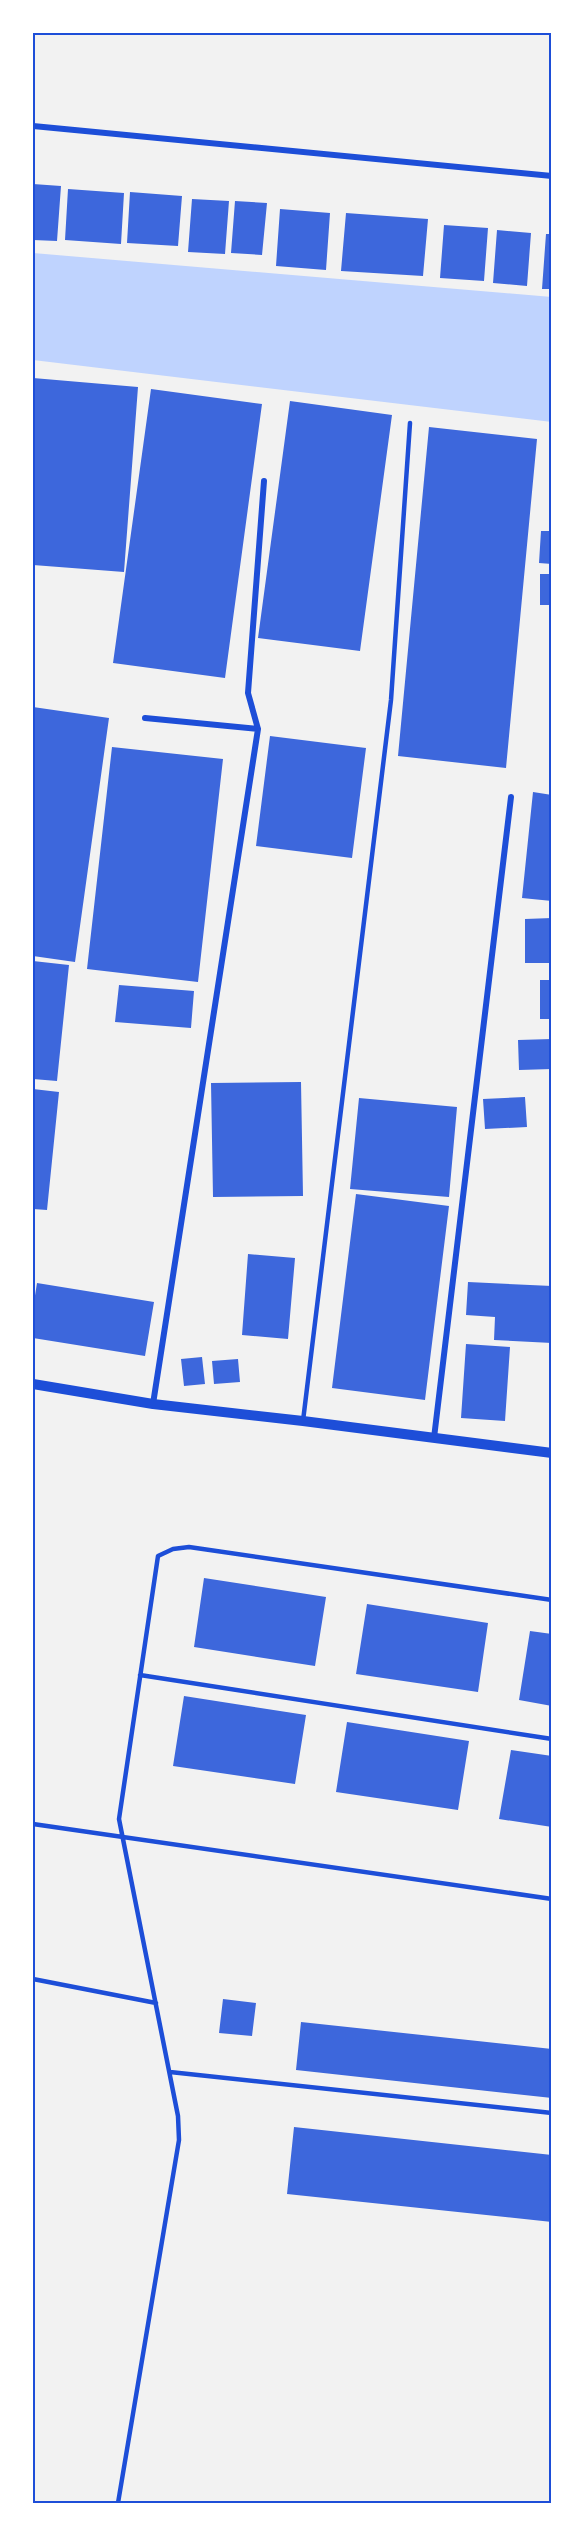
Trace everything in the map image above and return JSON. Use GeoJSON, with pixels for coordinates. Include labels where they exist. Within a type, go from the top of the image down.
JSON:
{"type":"FeatureCollection","features":[{"type":"Feature","properties":{"kind":"street"},"geometry":{"type":"LineString","coordinates":[[33,126],[552,176]]}},
{"type":"Feature","properties":{"kind":"street"},"geometry":{"type":"LineString","coordinates":[[153,1404],[258,729],[248,693],[264,481]]}},
{"type":"Feature","properties":{"kind":"street"},"geometry":{"type":"LineString","coordinates":[[146,718],[258,729]]}},
{"type":"Feature","properties":{"kind":"street"},"geometry":{"type":"LineString","coordinates":[[434,1438],[512,797]]}},
{"type":"Feature","properties":{"kind":"street"},"geometry":{"type":"LineString","coordinates":[[33,1384],[153,1404],[303,1420],[552,1453]]}},
{"type":"Feature","properties":{"kind":"lane"},"geometry":{"type":"LineString","coordinates":[[303,1420],[391,699],[410,423]]}},
{"type":"Feature","properties":{"kind":"lane"},"geometry":{"type":"LineString","coordinates":[[118,2503],[179,2140],[178,2116],[170,2072],[119,1819],[158,1556],[173,1549],[189,1547],[552,1600]]}},
{"type":"Feature","properties":{"kind":"lane"},"geometry":{"type":"LineString","coordinates":[[140,1675],[552,1739]]}},
{"type":"Feature","properties":{"kind":"lane"},"geometry":{"type":"LineString","coordinates":[[33,1824],[552,1899]]}},
{"type":"Feature","properties":{"kind":"lane"},"geometry":{"type":"LineString","coordinates":[[33,1979],[156,2003]]}},
{"type":"Feature","properties":{"kind":"lane"},"geometry":{"type":"LineString","coordinates":[[170,2072],[552,2113]]}},
{"type":"Feature","properties":{"kind":"water"},"geometry":{"type":"Polygon","coordinates":[[[33,253],[552,297],[552,422],[33,360],[33,253]]]}},
{"type":"Feature","properties":{"kind":"building"},"geometry":{"type":"Polygon","coordinates":[[[33,184],[61,186],[57,241],[33,240],[33,184]]]}},
{"type":"Feature","properties":{"kind":"building"},"geometry":{"type":"Polygon","coordinates":[[[68,189],[124,193],[121,244],[65,240],[68,189]]]}},
{"type":"Feature","properties":{"kind":"building"},"geometry":{"type":"Polygon","coordinates":[[[130,192],[182,196],[178,246],[127,243],[130,192]]]}},
{"type":"Feature","properties":{"kind":"building"},"geometry":{"type":"Polygon","coordinates":[[[192,199],[229,201],[225,254],[188,252],[192,199]]]}},
{"type":"Feature","properties":{"kind":"building"},"geometry":{"type":"Polygon","coordinates":[[[235,201],[267,203],[262,255],[231,253],[235,201]]]}},
{"type":"Feature","properties":{"kind":"building"},"geometry":{"type":"Polygon","coordinates":[[[280,209],[330,213],[326,270],[276,266],[280,209]]]}},
{"type":"Feature","properties":{"kind":"building"},"geometry":{"type":"Polygon","coordinates":[[[346,213],[428,219],[423,276],[341,271],[346,213]]]}},
{"type":"Feature","properties":{"kind":"building"},"geometry":{"type":"Polygon","coordinates":[[[444,225],[488,228],[484,281],[440,278],[444,225]]]}},
{"type":"Feature","properties":{"kind":"building"},"geometry":{"type":"Polygon","coordinates":[[[497,230],[531,233],[527,286],[493,283],[497,230]]]}},
{"type":"Feature","properties":{"kind":"building"},"geometry":{"type":"Polygon","coordinates":[[[546,234],[552,234],[552,289],[542,289],[546,234]]]}},
{"type":"Feature","properties":{"kind":"building"},"geometry":{"type":"Polygon","coordinates":[[[33,378],[138,387],[124,572],[33,565],[33,378]]]}},
{"type":"Feature","properties":{"kind":"building"},"geometry":{"type":"Polygon","coordinates":[[[151,389],[262,404],[225,678],[113,663],[151,389]]]}},
{"type":"Feature","properties":{"kind":"building"},"geometry":{"type":"Polygon","coordinates":[[[290,401],[392,415],[360,651],[258,638],[290,401]]]}},
{"type":"Feature","properties":{"kind":"building"},"geometry":{"type":"Polygon","coordinates":[[[429,427],[537,439],[506,768],[398,756],[429,427]]]}},
{"type":"Feature","properties":{"kind":"building"},"geometry":{"type":"Polygon","coordinates":[[[541,531],[552,531],[552,564],[539,563],[541,531]]]}},
{"type":"Feature","properties":{"kind":"building"},"geometry":{"type":"Polygon","coordinates":[[[540,574],[552,574],[552,605],[540,605],[540,574]]]}},
{"type":"Feature","properties":{"kind":"building"},"geometry":{"type":"Polygon","coordinates":[[[33,707],[109,718],[75,962],[33,956],[33,707]]]}},
{"type":"Feature","properties":{"kind":"building"},"geometry":{"type":"Polygon","coordinates":[[[270,736],[366,748],[352,858],[256,846],[270,736]]]}},
{"type":"Feature","properties":{"kind":"building"},"geometry":{"type":"Polygon","coordinates":[[[112,747],[223,759],[198,982],[87,969],[112,747]]]}},
{"type":"Feature","properties":{"kind":"building"},"geometry":{"type":"Polygon","coordinates":[[[533,792],[552,795],[552,901],[522,898],[533,792]]]}},
{"type":"Feature","properties":{"kind":"building"},"geometry":{"type":"Polygon","coordinates":[[[552,918],[552,963],[525,963],[525,919],[552,918]]]}},
{"type":"Feature","properties":{"kind":"building"},"geometry":{"type":"Polygon","coordinates":[[[33,961],[69,965],[57,1081],[33,1079],[33,961]]]}},
{"type":"Feature","properties":{"kind":"building"},"geometry":{"type":"Polygon","coordinates":[[[540,980],[552,980],[552,1019],[540,1019],[540,980]]]}},
{"type":"Feature","properties":{"kind":"building"},"geometry":{"type":"Polygon","coordinates":[[[119,985],[194,991],[191,1028],[115,1022],[119,985]]]}},
{"type":"Feature","properties":{"kind":"building"},"geometry":{"type":"Polygon","coordinates":[[[552,1039],[552,1069],[519,1070],[518,1040],[552,1039]]]}},
{"type":"Feature","properties":{"kind":"building"},"geometry":{"type":"Polygon","coordinates":[[[301,1082],[303,1196],[213,1197],[211,1083],[301,1082]]]}},
{"type":"Feature","properties":{"kind":"building"},"geometry":{"type":"Polygon","coordinates":[[[33,1089],[59,1092],[47,1210],[33,1209],[33,1089]]]}},
{"type":"Feature","properties":{"kind":"building"},"geometry":{"type":"Polygon","coordinates":[[[525,1097],[527,1127],[485,1129],[483,1099],[525,1097]]]}},
{"type":"Feature","properties":{"kind":"building"},"geometry":{"type":"Polygon","coordinates":[[[359,1098],[457,1107],[449,1197],[350,1189],[359,1098]]]}},
{"type":"Feature","properties":{"kind":"building"},"geometry":{"type":"Polygon","coordinates":[[[356,1194],[449,1206],[425,1400],[332,1388],[356,1194]]]}},
{"type":"Feature","properties":{"kind":"building"},"geometry":{"type":"Polygon","coordinates":[[[248,1254],[295,1258],[288,1339],[242,1335],[248,1254]]]}},
{"type":"Feature","properties":{"kind":"building"},"geometry":{"type":"Polygon","coordinates":[[[468,1282],[552,1286],[552,1343],[494,1340],[495,1317],[466,1315],[468,1282]]]}},
{"type":"Feature","properties":{"kind":"building"},"geometry":{"type":"Polygon","coordinates":[[[37,1283],[154,1302],[145,1356],[33,1338],[33,1308],[37,1283]]]}},
{"type":"Feature","properties":{"kind":"building"},"geometry":{"type":"Polygon","coordinates":[[[466,1344],[510,1347],[505,1421],[461,1418],[466,1344]]]}},
{"type":"Feature","properties":{"kind":"building"},"geometry":{"type":"Polygon","coordinates":[[[202,1357],[205,1384],[184,1386],[181,1359],[202,1357]]]}},
{"type":"Feature","properties":{"kind":"building"},"geometry":{"type":"Polygon","coordinates":[[[238,1359],[240,1382],[214,1384],[212,1361],[238,1359]]]}},
{"type":"Feature","properties":{"kind":"building"},"geometry":{"type":"Polygon","coordinates":[[[204,1578],[326,1597],[315,1666],[194,1647],[204,1578]]]}},
{"type":"Feature","properties":{"kind":"building"},"geometry":{"type":"Polygon","coordinates":[[[367,1604],[488,1623],[478,1692],[356,1674],[367,1604]]]}},
{"type":"Feature","properties":{"kind":"building"},"geometry":{"type":"Polygon","coordinates":[[[530,1631],[552,1634],[552,1706],[519,1700],[530,1631]]]}},
{"type":"Feature","properties":{"kind":"building"},"geometry":{"type":"Polygon","coordinates":[[[184,1696],[306,1715],[295,1784],[173,1766],[184,1696]]]}},
{"type":"Feature","properties":{"kind":"building"},"geometry":{"type":"Polygon","coordinates":[[[347,1722],[469,1741],[458,1810],[336,1792],[347,1722]]]}},
{"type":"Feature","properties":{"kind":"building"},"geometry":{"type":"Polygon","coordinates":[[[511,1750],[552,1756],[552,1827],[499,1819],[511,1750]]]}},
{"type":"Feature","properties":{"kind":"building"},"geometry":{"type":"Polygon","coordinates":[[[223,1999],[256,2003],[252,2036],[219,2033],[223,1999]]]}},
{"type":"Feature","properties":{"kind":"building"},"geometry":{"type":"Polygon","coordinates":[[[301,2022],[552,2049],[552,2098],[296,2070],[301,2022]]]}},
{"type":"Feature","properties":{"kind":"building"},"geometry":{"type":"Polygon","coordinates":[[[294,2127],[552,2155],[552,2222],[287,2194],[294,2127]]]}}]}
